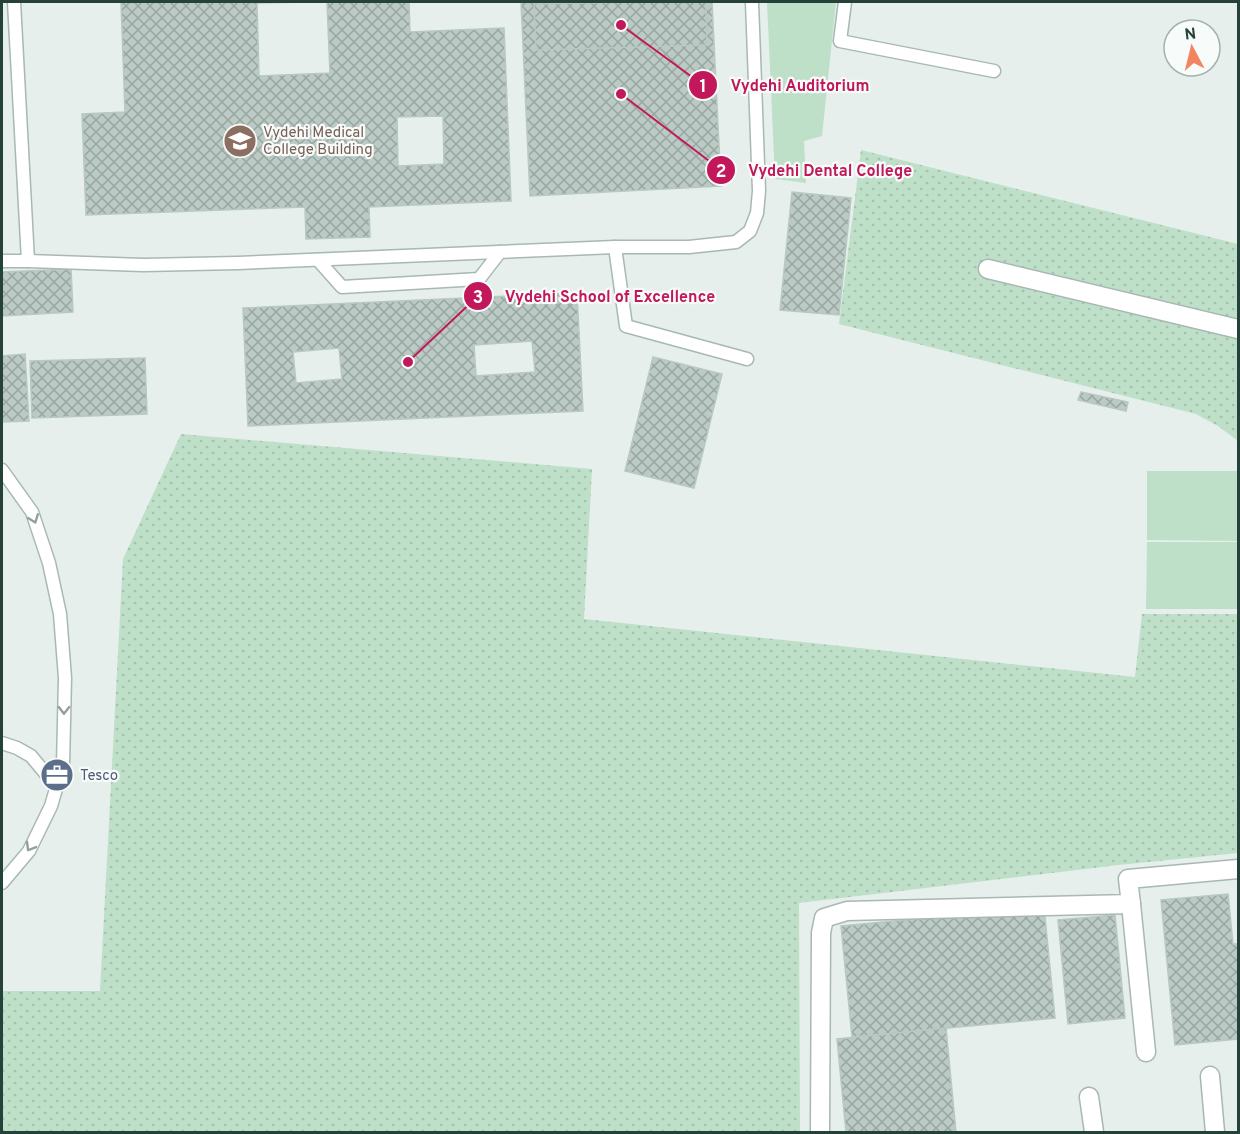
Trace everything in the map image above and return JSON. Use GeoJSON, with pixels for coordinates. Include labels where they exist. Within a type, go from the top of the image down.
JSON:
{"type":"FeatureCollection","features":[{"type":"Feature","properties":{"kind":"street"},"geometry":{"type":"LineString","coordinates":[[988,269],[1239,329]]}},
{"type":"Feature","properties":{"kind":"street"},"geometry":{"type":"LineString","coordinates":[[1146,1052],[1128,879],[1239,869]]}},
{"type":"Feature","properties":{"kind":"street"},"geometry":{"type":"LineString","coordinates":[[820,1132],[821,933],[824,918],[848,911],[1131,903]]}},
{"type":"Feature","properties":{"kind":"street"},"geometry":{"type":"LineString","coordinates":[[1210,1076],[1215,1132]]}},
{"type":"Feature","properties":{"kind":"street"},"geometry":{"type":"LineString","coordinates":[[1089,1097],[1094,1132]]}},
{"type":"Feature","properties":{"kind":"lane"},"geometry":{"type":"LineString","coordinates":[[14,2],[28,261]]}},
{"type":"Feature","properties":{"kind":"lane"},"geometry":{"type":"LineString","coordinates":[[2,261],[143,265],[238,263],[689,247],[736,242],[750,231],[757,213],[759,191],[752,2]]}},
{"type":"Feature","properties":{"kind":"lane"},"geometry":{"type":"LineString","coordinates":[[845,2],[840,41],[994,71]]}},
{"type":"Feature","properties":{"kind":"lane"},"geometry":{"type":"LineString","coordinates":[[615,248],[626,326],[747,359]]}},
{"type":"Feature","properties":{"kind":"lane"},"geometry":{"type":"LineString","coordinates":[[318,260],[342,287],[479,279],[500,252]]}},
{"type":"Feature","properties":{"kind":"lane"},"geometry":{"type":"LineString","coordinates":[[2,470],[32,512],[49,563],[60,614],[65,678],[63,765],[51,806],[29,851],[2,883]]}},
{"type":"Feature","properties":{"kind":"lane"},"geometry":{"type":"LineString","coordinates":[[2,743],[31,756],[56,786]]}},
{"type":"Feature","properties":{"kind":"green space"},"geometry":{"type":"Polygon","coordinates":[[[767,2],[836,2],[822,136],[804,141],[806,183],[775,179],[767,2]]]}},
{"type":"Feature","properties":{"kind":"green space"},"geometry":{"type":"Polygon","coordinates":[[[861,150],[1238,244],[1238,441],[1218,426],[1196,414],[839,324],[861,150]]]}},
{"type":"Feature","properties":{"kind":"green space"},"geometry":{"type":"Polygon","coordinates":[[[181,434],[592,469],[584,619],[1135,677],[1142,614],[1238,614],[1238,853],[799,903],[800,1132],[2,1132],[2,991],[100,991],[123,559],[181,434]]]}},
{"type":"Feature","properties":{"kind":"green space"},"geometry":{"type":"Polygon","coordinates":[[[1147,471],[1238,471],[1238,541],[1147,540],[1147,471]]]}},
{"type":"Feature","properties":{"kind":"green space"},"geometry":{"type":"Polygon","coordinates":[[[1147,542],[1238,542],[1238,609],[1146,609],[1147,542]]]}},
{"type":"Feature","properties":{"kind":"building","name":"Vydehi Medical College Building"},"geometry":{"type":"Polygon","coordinates":[[[121,2],[309,2],[257,3],[259,76],[330,73],[327,2],[409,2],[410,32],[504,28],[511,201],[369,207],[370,237],[306,239],[305,207],[86,215],[82,114],[125,112],[121,2]],[[443,116],[397,117],[398,166],[444,164],[443,116]]]}},
{"type":"Feature","properties":{"kind":"building"},"geometry":{"type":"Polygon","coordinates":[[[521,2],[712,2],[721,186],[530,196],[521,2]]]}},
{"type":"Feature","properties":{"kind":"building"},"geometry":{"type":"Polygon","coordinates":[[[706,2],[707,45],[536,50],[534,4],[706,2]]]}},
{"type":"Feature","properties":{"kind":"building"},"geometry":{"type":"Polygon","coordinates":[[[792,192],[851,198],[839,315],[780,310],[792,192]]]}},
{"type":"Feature","properties":{"kind":"building"},"geometry":{"type":"Polygon","coordinates":[[[71,269],[73,312],[2,316],[2,272],[71,269]]]}},
{"type":"Feature","properties":{"kind":"building"},"geometry":{"type":"Polygon","coordinates":[[[577,293],[583,411],[248,426],[243,308],[577,293]],[[532,341],[474,345],[476,376],[535,372],[532,341]],[[339,348],[293,352],[296,383],[342,379],[339,348]]]}},
{"type":"Feature","properties":{"kind":"building"},"geometry":{"type":"Polygon","coordinates":[[[25,354],[29,421],[2,422],[2,356],[25,354]]]}},
{"type":"Feature","properties":{"kind":"building"},"geometry":{"type":"Polygon","coordinates":[[[653,357],[722,374],[694,488],[625,471],[653,357]]]}},
{"type":"Feature","properties":{"kind":"building"},"geometry":{"type":"Polygon","coordinates":[[[145,358],[147,414],[32,418],[30,361],[145,358]]]}},
{"type":"Feature","properties":{"kind":"building"},"geometry":{"type":"Polygon","coordinates":[[[1081,392],[1128,402],[1126,411],[1078,400],[1081,392]]]}},
{"type":"Feature","properties":{"kind":"building"},"geometry":{"type":"Polygon","coordinates":[[[1228,894],[1233,944],[1238,944],[1238,1039],[1175,1045],[1161,900],[1228,894]]]}},
{"type":"Feature","properties":{"kind":"building"},"geometry":{"type":"Polygon","coordinates":[[[1044,907],[1055,1018],[852,1037],[841,926],[1044,907]]]}},
{"type":"Feature","properties":{"kind":"building"},"geometry":{"type":"Polygon","coordinates":[[[1115,915],[1125,1018],[1068,1024],[1058,920],[1115,915]]]}},
{"type":"Feature","properties":{"kind":"building"},"geometry":{"type":"Polygon","coordinates":[[[946,1028],[956,1132],[846,1132],[837,1039],[946,1028]]]}},
{"type":"Feature","properties":{"kind":"place","name":"Vydehi Auditorium"},"geometry":{"type":"Point","coordinates":[621,25]}},
{"type":"Feature","properties":{"kind":"place","name":"Vydehi Dental College"},"geometry":{"type":"Point","coordinates":[621,94]}},
{"type":"Feature","properties":{"kind":"place","name":"Vydehi Medical College Building"},"geometry":{"type":"Point","coordinates":[240,141]}},
{"type":"Feature","properties":{"kind":"place","name":"Vydehi School of Excellence"},"geometry":{"type":"Point","coordinates":[408,362]}},
{"type":"Feature","properties":{"kind":"place","name":"Tesco"},"geometry":{"type":"Point","coordinates":[57,775]}}]}
